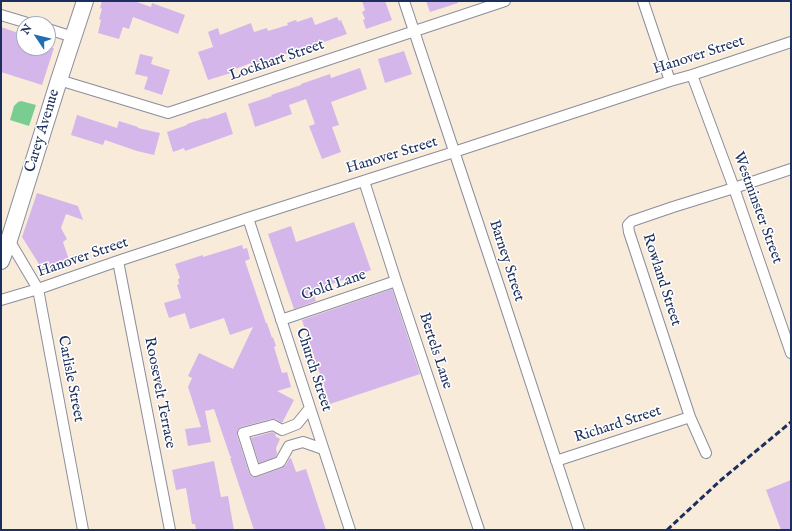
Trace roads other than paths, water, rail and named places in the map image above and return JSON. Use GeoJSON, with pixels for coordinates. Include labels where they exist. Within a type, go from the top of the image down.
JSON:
{"type":"FeatureCollection","features":[{"type":"Feature","properties":{"kind":"main road","name":"Carey Avenue"},"geometry":{"type":"LineString","coordinates":[[1,261],[85,1]]}},
{"type":"Feature","properties":{"kind":"street","name":"Barney Street"},"geometry":{"type":"LineString","coordinates":[[404,1],[579,530]]}},
{"type":"Feature","properties":{"kind":"street","name":"Lockhart Street"},"geometry":{"type":"LineString","coordinates":[[59,80],[168,113],[505,1]]}},
{"type":"Feature","properties":{"kind":"street"},"geometry":{"type":"LineString","coordinates":[[643,1],[670,81]]}},
{"type":"Feature","properties":{"kind":"street"},"geometry":{"type":"LineString","coordinates":[[1,15],[16,20]]}},
{"type":"Feature","properties":{"kind":"street"},"geometry":{"type":"LineString","coordinates":[[56,32],[73,37]]}},
{"type":"Feature","properties":{"kind":"street","name":"Hanover Street"},"geometry":{"type":"LineString","coordinates":[[1,300],[364,180],[791,42]]}},
{"type":"Feature","properties":{"kind":"street","name":"Westminster Street"},"geometry":{"type":"LineString","coordinates":[[692,75],[734,188],[791,353]]}},
{"type":"Feature","properties":{"kind":"street","name":"Rowland Street"},"geometry":{"type":"LineString","coordinates":[[690,417],[629,232],[628,224],[632,221],[673,207],[791,169]]}},
{"type":"Feature","properties":{"kind":"street","name":"Bertels Lane"},"geometry":{"type":"LineString","coordinates":[[364,180],[479,530]]}},
{"type":"Feature","properties":{"kind":"street","name":"Church Street"},"geometry":{"type":"LineString","coordinates":[[248,218],[350,530]]}},
{"type":"Feature","properties":{"kind":"street","name":"Carlisle Street"},"geometry":{"type":"LineString","coordinates":[[9,240],[38,289],[83,530]]}},
{"type":"Feature","properties":{"kind":"street","name":"Roosevelt Terrace"},"geometry":{"type":"LineString","coordinates":[[118,261],[170,530]]}},
{"type":"Feature","properties":{"kind":"street","name":"Gold Lane"},"geometry":{"type":"LineString","coordinates":[[281,320],[396,281]]}},
{"type":"Feature","properties":{"kind":"street"},"geometry":{"type":"LineString","coordinates":[[310,408],[297,424],[282,430],[273,425],[243,433],[255,471],[280,462],[289,446],[303,442],[324,449]]}},
{"type":"Feature","properties":{"kind":"street"},"geometry":{"type":"LineString","coordinates":[[690,417],[706,453]]}},
{"type":"Feature","properties":{"kind":"street","name":"Richard Street"},"geometry":{"type":"LineString","coordinates":[[556,461],[690,417]]}},
{"type":"Feature","properties":{"kind":"railway"},"geometry":{"type":"LineString","coordinates":[[667,530],[721,480],[791,422]]}}]}
